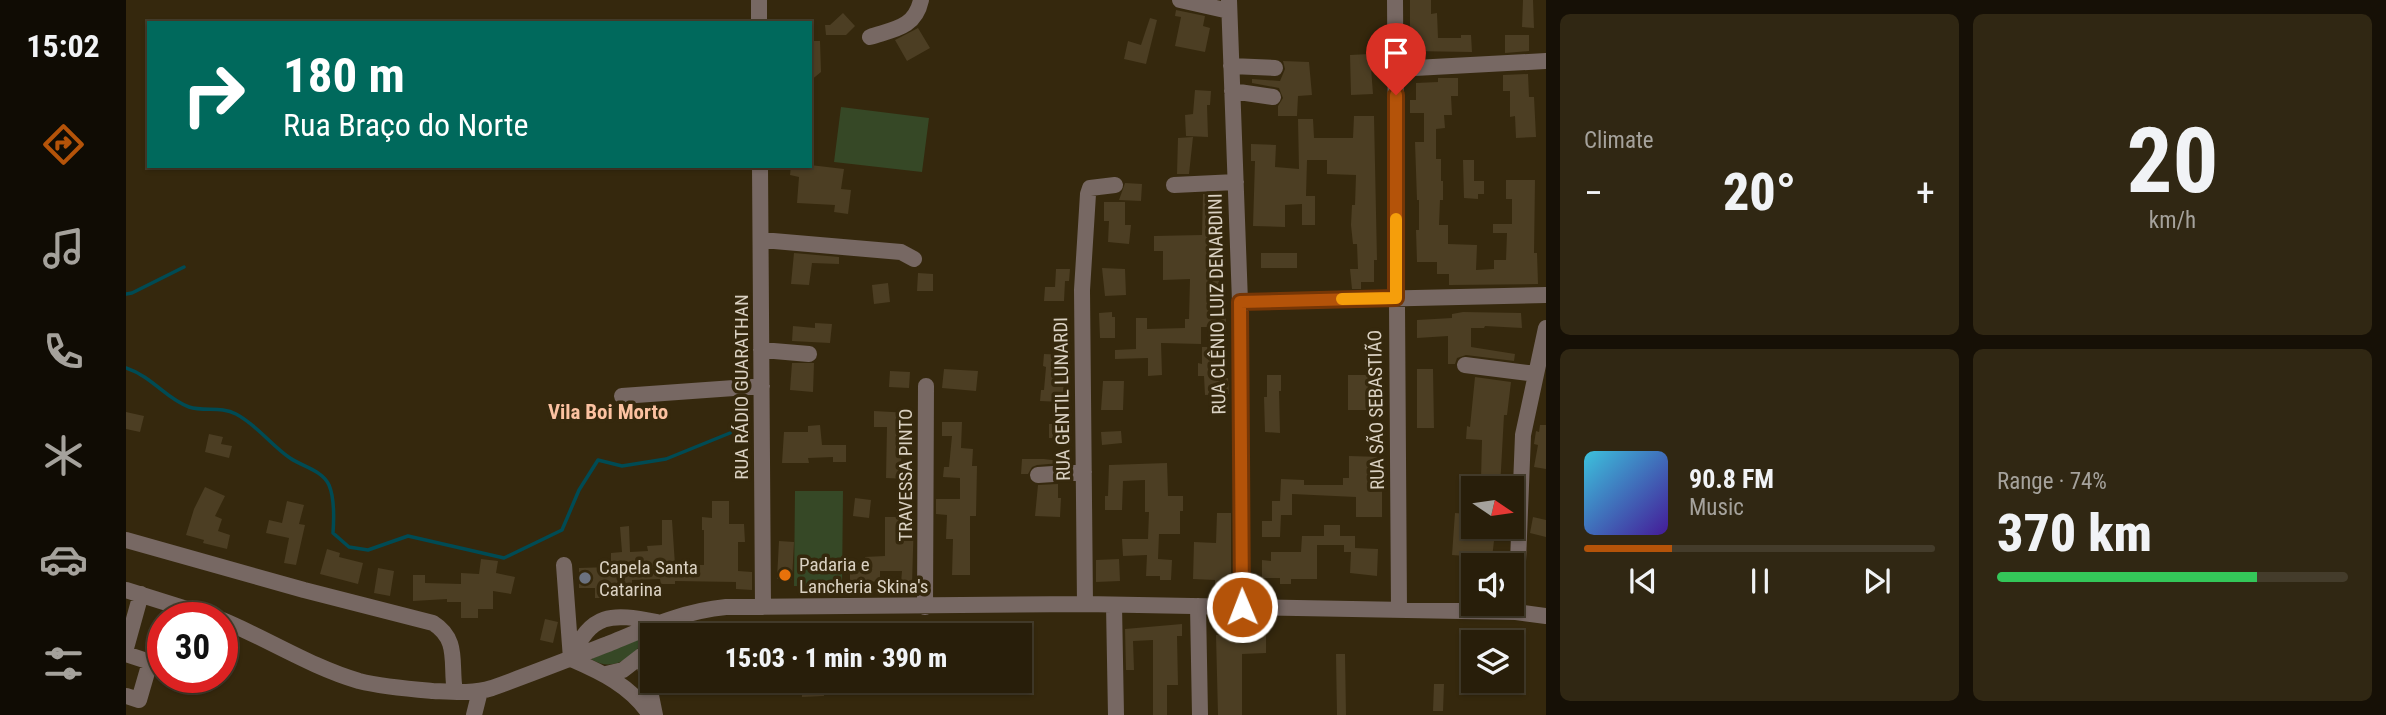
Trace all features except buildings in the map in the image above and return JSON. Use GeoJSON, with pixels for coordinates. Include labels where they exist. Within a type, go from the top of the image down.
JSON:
{"type":"FeatureCollection","features":[{"type":"Feature","properties":{"kind":"street"},"geometry":{"type":"LineString","coordinates":[[759,0],[759,21]]}},
{"type":"Feature","properties":{"kind":"street"},"geometry":{"type":"LineString","coordinates":[[870,37],[906,25],[918,15],[920,0]]}},
{"type":"Feature","properties":{"kind":"street"},"geometry":{"type":"LineString","coordinates":[[1180,0],[1229,5]]}},
{"type":"Feature","properties":{"kind":"street","name":"RUA SÃO SEBASTIÃO"},"geometry":{"type":"LineString","coordinates":[[1395,0],[1399,610]]}},
{"type":"Feature","properties":{"kind":"street","name":"RUA CLÊNIO LUIZ DENARDINI"},"geometry":{"type":"LineString","coordinates":[[1229,5],[1240,302],[1242,607]]}},
{"type":"Feature","properties":{"kind":"street"},"geometry":{"type":"LineString","coordinates":[[1396,69],[1546,61]]}},
{"type":"Feature","properties":{"kind":"street"},"geometry":{"type":"LineString","coordinates":[[1231,66],[1275,68]]}},
{"type":"Feature","properties":{"kind":"street"},"geometry":{"type":"LineString","coordinates":[[1232,91],[1273,97]]}},
{"type":"Feature","properties":{"kind":"street","name":"RUA RÁDIO GUARATHAN"},"geometry":{"type":"LineString","coordinates":[[760,168],[764,607]]}},
{"type":"Feature","properties":{"kind":"street"},"geometry":{"type":"LineString","coordinates":[[1174,185],[1236,182]]}},
{"type":"Feature","properties":{"kind":"street","name":"RUA GENTIL LUNARDI"},"geometry":{"type":"LineString","coordinates":[[1085,604],[1082,290],[1088,194],[1090,188],[1095,186],[1115,185]]}},
{"type":"Feature","properties":{"kind":"street"},"geometry":{"type":"LineString","coordinates":[[761,240],[901,251],[914,259]]}},
{"type":"Feature","properties":{"kind":"street"},"geometry":{"type":"LineString","coordinates":[[1240,302],[1546,295]]}},
{"type":"Feature","properties":{"kind":"street"},"geometry":{"type":"LineString","coordinates":[[1518,553],[1523,435],[1546,328]]}},
{"type":"Feature","properties":{"kind":"street"},"geometry":{"type":"LineString","coordinates":[[761,351],[809,354]]}},
{"type":"Feature","properties":{"kind":"street"},"geometry":{"type":"LineString","coordinates":[[1465,365],[1536,374]]}},
{"type":"Feature","properties":{"kind":"street"},"geometry":{"type":"LineString","coordinates":[[622,396],[762,386]]}},
{"type":"Feature","properties":{"kind":"street","name":"TRAVESSA PINTO"},"geometry":{"type":"LineString","coordinates":[[925,607],[926,386]]}},
{"type":"Feature","properties":{"kind":"street"},"geometry":{"type":"LineString","coordinates":[[1038,475],[1084,472]]}},
{"type":"Feature","properties":{"kind":"street"},"geometry":{"type":"LineString","coordinates":[[126,540],[433,623],[446,631],[450,643],[455,692]]}},
{"type":"Feature","properties":{"kind":"street"},"geometry":{"type":"LineString","coordinates":[[564,565],[571,659]]}},
{"type":"Feature","properties":{"kind":"street"},"geometry":{"type":"LineString","coordinates":[[126,616],[133,592]]}},
{"type":"Feature","properties":{"kind":"street"},"geometry":{"type":"LineString","coordinates":[[133,592],[165,602]]}},
{"type":"Feature","properties":{"kind":"street"},"geometry":{"type":"LineString","coordinates":[[126,696],[139,700],[150,662],[126,651],[133,592]]}},
{"type":"Feature","properties":{"kind":"street"},"geometry":{"type":"LineString","coordinates":[[238,627],[359,681],[404,689],[455,692],[480,691],[571,659],[657,622],[704,609],[1085,604],[1461,611]]}},
{"type":"Feature","properties":{"kind":"street"},"geometry":{"type":"LineString","coordinates":[[1114,605],[1116,715]]}},
{"type":"Feature","properties":{"kind":"street"},"geometry":{"type":"LineString","coordinates":[[1198,606],[1200,715]]}},
{"type":"Feature","properties":{"kind":"street"},"geometry":{"type":"LineString","coordinates":[[1524,613],[1546,617]]}},
{"type":"Feature","properties":{"kind":"street"},"geometry":{"type":"LineString","coordinates":[[571,659],[585,631],[606,619],[628,617],[657,622]]}},
{"type":"Feature","properties":{"kind":"street"},"geometry":{"type":"LineString","coordinates":[[606,674],[623,670],[640,657]]}},
{"type":"Feature","properties":{"kind":"street"},"geometry":{"type":"LineString","coordinates":[[571,659],[606,674],[652,715]]}},
{"type":"Feature","properties":{"kind":"street"},"geometry":{"type":"LineString","coordinates":[[474,715],[480,691]]}},
{"type":"Feature","properties":{"kind":"street"},"geometry":{"type":"LineString","coordinates":[[649,693],[652,715]]}},
{"type":"Feature","properties":{"kind":"green space"},"geometry":{"type":"Polygon","coordinates":[[[841,107],[929,118],[922,172],[834,162],[841,107]]]}},
{"type":"Feature","properties":{"kind":"green space"},"geometry":{"type":"Polygon","coordinates":[[[795,491],[843,491],[842,587],[794,586],[795,491]]]}},
{"type":"Feature","properties":{"kind":"green space"},"geometry":{"type":"Polygon","coordinates":[[[640,639],[637,650],[619,662],[606,664],[591,659],[640,639]]]}},
{"type":"Feature","properties":{"kind":"waterway"},"geometry":{"type":"LineString","coordinates":[[126,294],[184,267]]}},
{"type":"Feature","properties":{"kind":"waterway"},"geometry":{"type":"LineString","coordinates":[[126,368],[189,407],[224,410],[236,414],[290,458],[322,476],[329,485],[332,496],[333,533],[349,547],[368,550],[408,536],[504,558],[562,530],[579,490],[598,460],[622,466],[666,459],[730,433]]}},
{"type":"Feature","properties":{"kind":"slow traffic"},"geometry":{"type":"LineString","coordinates":[[1342,299],[1396,298],[1396,219]]}},
{"type":"Feature","properties":{"kind":"place","name":"Padaria e Lancheria Skina's"},"geometry":{"type":"Point","coordinates":[785,575]}},
{"type":"Feature","properties":{"kind":"place","name":"Capela Santa Catarina"},"geometry":{"type":"Point","coordinates":[585,578]}},
{"type":"Feature","properties":{"kind":"district","name":"Vila Boi Morto"},"geometry":{"type":"Point","coordinates":[608,412]}},
{"type":"Feature","properties":{"kind":"route"},"geometry":{"type":"LineString","coordinates":[[1242,607],[1240,302],[1396,298],[1396,95]]}}]}
